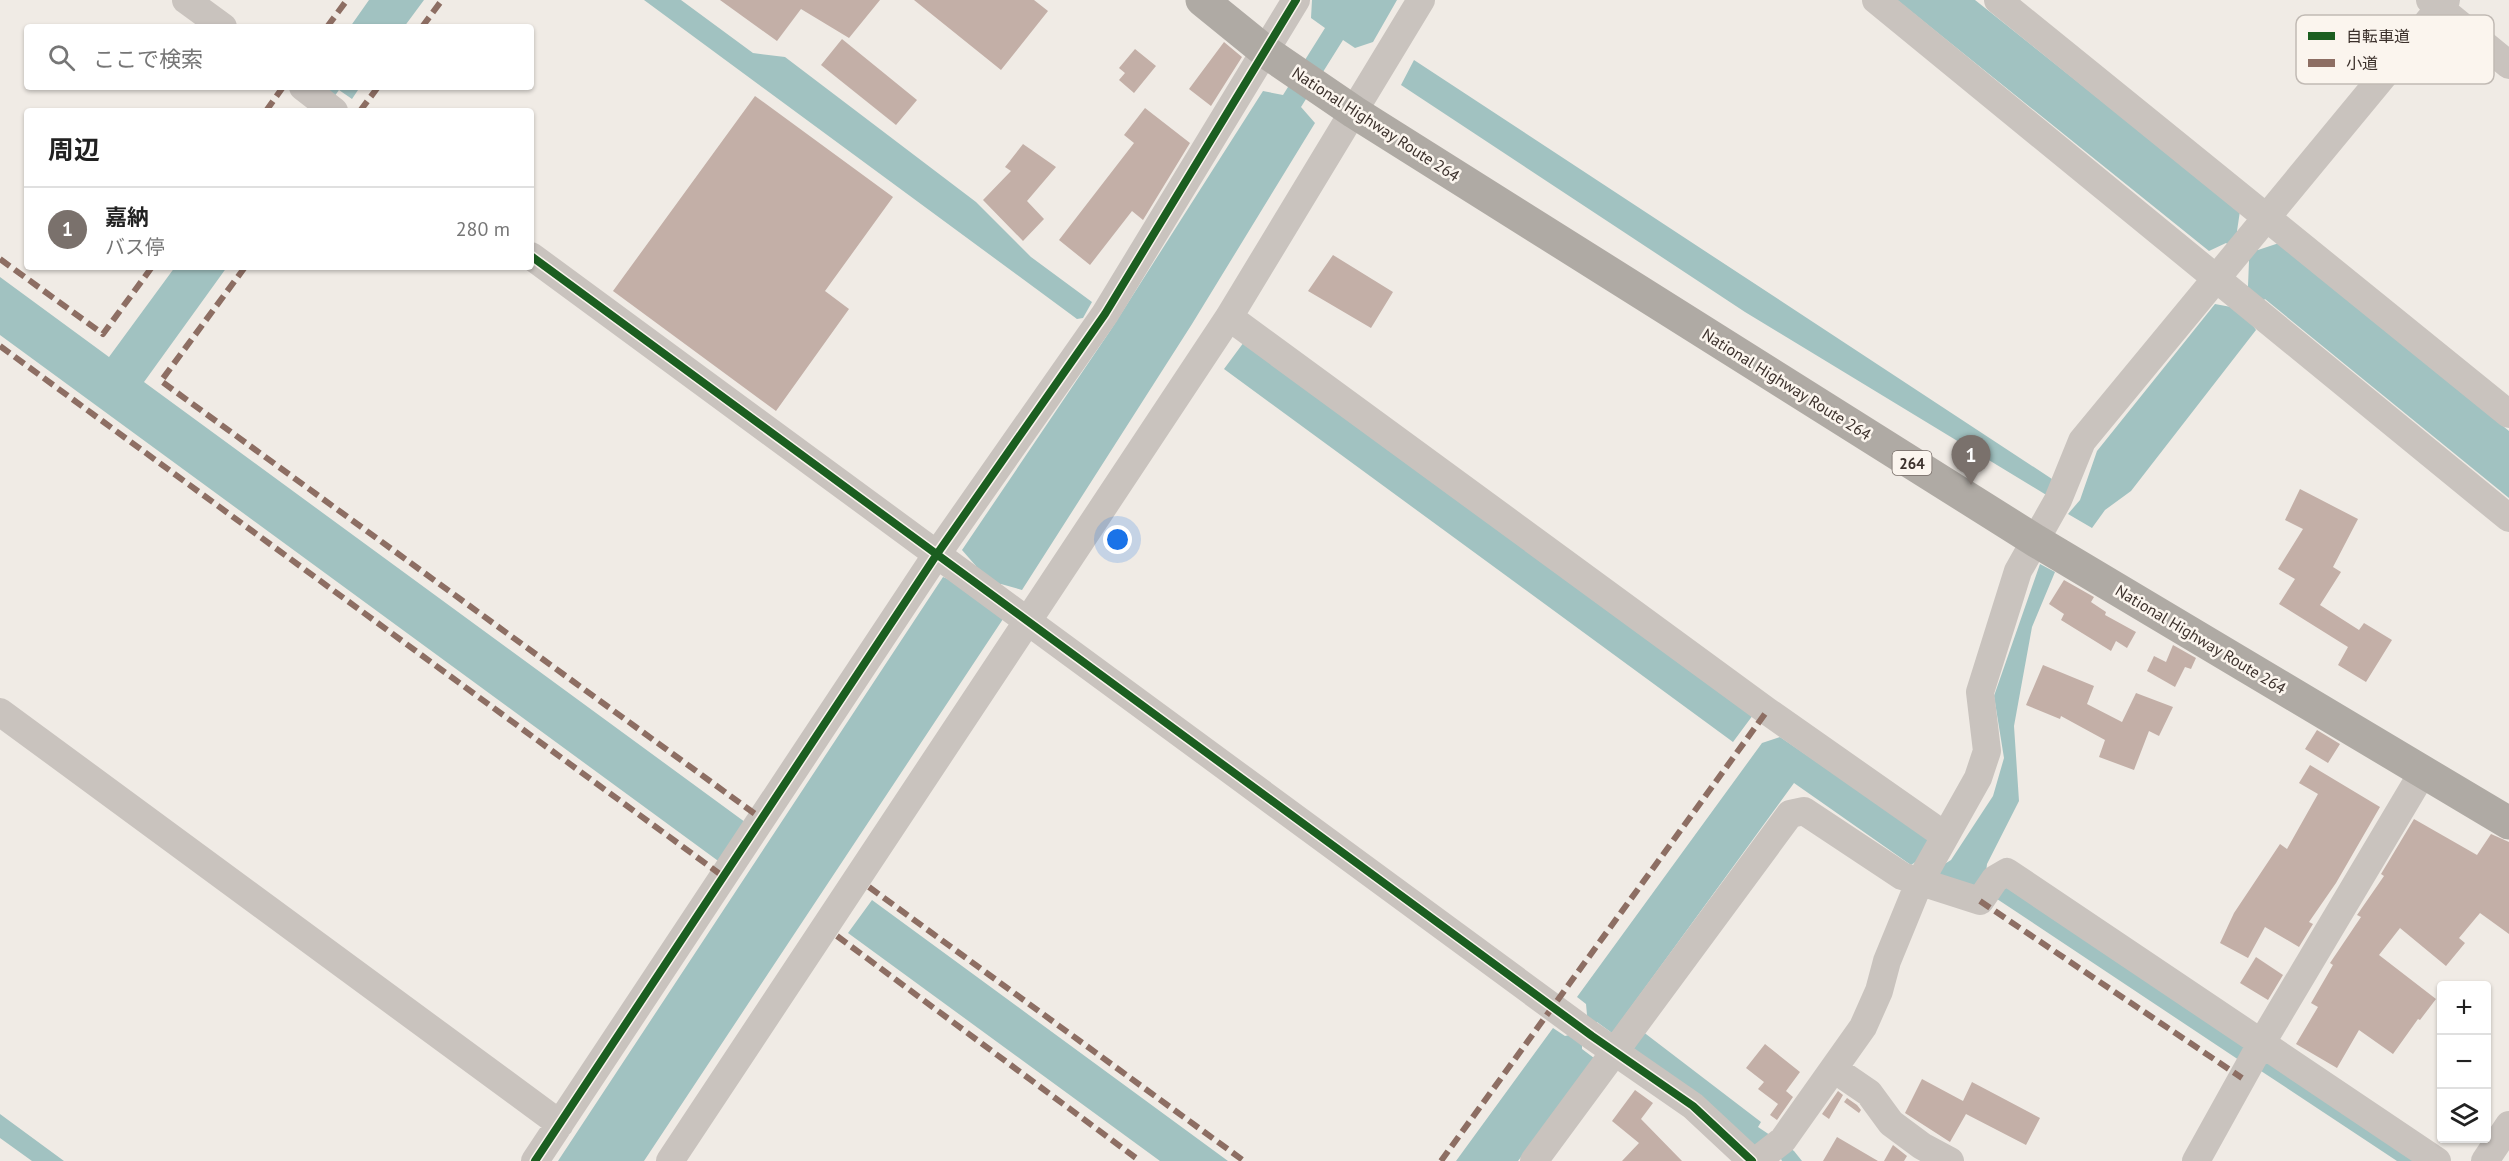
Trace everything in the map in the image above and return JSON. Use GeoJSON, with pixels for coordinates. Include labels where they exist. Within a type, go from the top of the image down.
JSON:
{"type":"FeatureCollection","features":[{"type":"Feature","properties":{"kind":"highway","name":"National Highway Route 264"},"geometry":{"type":"LineString","coordinates":[[1202,0],[1278,61],[1354,112],[2036,541],[2509,823]]}},
{"type":"Feature","properties":{"kind":"street"},"geometry":{"type":"LineString","coordinates":[[186,0],[219,24]]}},
{"type":"Feature","properties":{"kind":"street"},"geometry":{"type":"LineString","coordinates":[[535,1161],[937,554],[1278,61],[1296,0]]}},
{"type":"Feature","properties":{"kind":"street"},"geometry":{"type":"LineString","coordinates":[[670,1161],[1229,317],[1421,0]]}},
{"type":"Feature","properties":{"kind":"street"},"geometry":{"type":"LineString","coordinates":[[1876,0],[2244,266],[2509,414]]}},
{"type":"Feature","properties":{"kind":"street"},"geometry":{"type":"LineString","coordinates":[[1998,0],[2244,266],[2509,518]]}},
{"type":"Feature","properties":{"kind":"street"},"geometry":{"type":"LineString","coordinates":[[2428,15],[2438,2],[2453,15]]}},
{"type":"Feature","properties":{"kind":"street"},"geometry":{"type":"LineString","coordinates":[[2494,52],[2509,65]]}},
{"type":"Feature","properties":{"kind":"street"},"geometry":{"type":"LineString","coordinates":[[534,258],[1594,1037],[1765,1154],[1834,1070],[1863,1027],[1879,992],[1887,961],[1931,861],[1978,778],[1987,751],[1980,692],[2018,571],[2058,500],[2082,441],[2244,266],[2378,84]]}},
{"type":"Feature","properties":{"kind":"street"},"geometry":{"type":"LineString","coordinates":[[1229,317],[1748,697],[1931,861],[1980,901],[1995,879],[2007,872],[2437,1161]]}},
{"type":"Feature","properties":{"kind":"street"},"geometry":{"type":"LineString","coordinates":[[0,712],[560,1124]]}},
{"type":"Feature","properties":{"kind":"street"},"geometry":{"type":"LineString","coordinates":[[2196,1161],[2261,1044],[2423,772]]}},
{"type":"Feature","properties":{"kind":"street"},"geometry":{"type":"LineString","coordinates":[[1534,1161],[1594,1037],[1790,814],[1804,811],[1902,876],[1931,861]]}},
{"type":"Feature","properties":{"kind":"street"},"geometry":{"type":"LineString","coordinates":[[1834,1070],[1869,1093],[1891,1123],[1922,1146],[1950,1161]]}},
{"type":"Feature","properties":{"kind":"street"},"geometry":{"type":"LineString","coordinates":[[2485,1161],[2509,1125]]}},
{"type":"Feature","properties":{"kind":"water"},"geometry":{"type":"Polygon","coordinates":[[[369,0],[424,0],[406,24],[352,24],[369,0]]]}},
{"type":"Feature","properties":{"kind":"water"},"geometry":{"type":"Polygon","coordinates":[[[644,0],[681,0],[753,53],[785,57],[976,202],[1031,257],[1092,302],[1083,318],[1077,319],[644,0]]]}},
{"type":"Feature","properties":{"kind":"water"},"geometry":{"type":"Polygon","coordinates":[[[1312,0],[1397,0],[1373,42],[1355,48],[1343,40],[1301,107],[1315,123],[1192,324],[1022,590],[1001,584],[988,601],[1003,619],[644,1161],[558,1161],[943,577],[963,585],[976,566],[962,550],[1110,331],[1263,91],[1283,95],[1325,28],[1311,18],[1312,0]]]}},
{"type":"Feature","properties":{"kind":"water"},"geometry":{"type":"Polygon","coordinates":[[[1897,0],[1975,0],[2240,211],[2237,231],[2258,250],[2279,243],[2509,431],[2509,498],[2265,299],[2247,317],[2256,330],[2131,491],[2105,510],[2092,528],[2068,514],[2080,500],[2097,451],[2215,304],[2231,307],[2248,286],[2249,261],[2226,243],[2209,251],[1897,0]]]}},
{"type":"Feature","properties":{"kind":"water"},"geometry":{"type":"Polygon","coordinates":[[[1414,60],[2052,479],[2048,496],[1745,312],[1401,85],[1414,60]]]}},
{"type":"Feature","properties":{"kind":"water"},"geometry":{"type":"Polygon","coordinates":[[[326,90],[339,90],[326,108],[312,108],[326,90]]]}},
{"type":"Feature","properties":{"kind":"water"},"geometry":{"type":"Polygon","coordinates":[[[339,90],[358,90],[352,99],[339,90]]]}},
{"type":"Feature","properties":{"kind":"water"},"geometry":{"type":"Polygon","coordinates":[[[173,270],[225,270],[144,382],[749,825],[721,863],[0,335],[0,277],[109,357],[173,270]]]}},
{"type":"Feature","properties":{"kind":"water"},"geometry":{"type":"Polygon","coordinates":[[[1244,342],[1753,715],[1733,742],[1224,369],[1244,342]]]}},
{"type":"Feature","properties":{"kind":"water"},"geometry":{"type":"Polygon","coordinates":[[[2040,564],[2055,572],[2032,627],[2014,726],[2019,801],[1987,864],[1985,881],[1974,890],[1945,880],[1917,861],[1911,865],[1794,783],[1612,1033],[1597,1022],[1582,1041],[1582,1049],[1594,1058],[1518,1161],[1456,1161],[1553,1028],[1565,1036],[1573,1034],[1587,1015],[1586,1004],[1577,997],[1762,743],[1780,737],[1928,838],[1943,865],[1951,860],[1993,796],[2004,758],[1994,696],[2040,564]]]}},
{"type":"Feature","properties":{"kind":"water"},"geometry":{"type":"Polygon","coordinates":[[[2006,886],[2248,1046],[2239,1060],[1997,899],[2006,886]]]}},
{"type":"Feature","properties":{"kind":"water"},"geometry":{"type":"Polygon","coordinates":[[[872,900],[1228,1161],[1160,1161],[848,933],[872,900]]]}},
{"type":"Feature","properties":{"kind":"water"},"geometry":{"type":"Polygon","coordinates":[[[1642,1031],[1761,1122],[1758,1127],[1794,1151],[1802,1161],[1782,1161],[1780,1157],[1752,1147],[1631,1046],[1642,1031]]]}},
{"type":"Feature","properties":{"kind":"water"},"geometry":{"type":"Polygon","coordinates":[[[2267,1061],[2418,1161],[2397,1161],[2261,1071],[2267,1061]]]}},
{"type":"Feature","properties":{"kind":"water"},"geometry":{"type":"Polygon","coordinates":[[[0,1114],[64,1161],[32,1161],[0,1138],[0,1114]]]}},
{"type":"Feature","properties":{"kind":"building"},"geometry":{"type":"Polygon","coordinates":[[[720,0],[880,0],[849,38],[801,9],[777,41],[720,0]]]}},
{"type":"Feature","properties":{"kind":"building"},"geometry":{"type":"Polygon","coordinates":[[[914,0],[1034,0],[1048,11],[1001,70],[914,0]]]}},
{"type":"Feature","properties":{"kind":"building"},"geometry":{"type":"Polygon","coordinates":[[[842,39],[917,100],[896,125],[821,65],[842,39]]]}},
{"type":"Feature","properties":{"kind":"building"},"geometry":{"type":"Polygon","coordinates":[[[1224,42],[1242,57],[1211,106],[1189,89],[1224,42]]]}},
{"type":"Feature","properties":{"kind":"building"},"geometry":{"type":"Polygon","coordinates":[[[1135,49],[1156,66],[1134,93],[1119,80],[1125,73],[1119,68],[1135,49]]]}},
{"type":"Feature","properties":{"kind":"building"},"geometry":{"type":"Polygon","coordinates":[[[755,96],[893,197],[825,291],[849,309],[776,411],[613,291],[755,96]]]}},
{"type":"Feature","properties":{"kind":"building"},"geometry":{"type":"Polygon","coordinates":[[[1145,108],[1190,143],[1143,220],[1132,211],[1090,265],[1059,240],[1134,143],[1124,135],[1145,108]]]}},
{"type":"Feature","properties":{"kind":"building"},"geometry":{"type":"Polygon","coordinates":[[[1023,144],[1056,167],[1027,201],[1044,219],[1023,241],[983,200],[1011,171],[1005,167],[1023,144]]]}},
{"type":"Feature","properties":{"kind":"building"},"geometry":{"type":"Polygon","coordinates":[[[1333,255],[1393,292],[1371,328],[1308,291],[1333,255]]]}},
{"type":"Feature","properties":{"kind":"building"},"geometry":{"type":"Polygon","coordinates":[[[2300,489],[2358,519],[2333,567],[2341,572],[2320,605],[2359,630],[2364,623],[2392,640],[2366,682],[2338,665],[2348,647],[2279,604],[2295,579],[2278,569],[2303,529],[2285,520],[2300,489]]]}},
{"type":"Feature","properties":{"kind":"building"},"geometry":{"type":"Polygon","coordinates":[[[2064,580],[2094,597],[2091,602],[2106,612],[2105,615],[2136,632],[2127,648],[2116,641],[2111,651],[2061,620],[2064,614],[2049,604],[2064,580]]]}},
{"type":"Feature","properties":{"kind":"building"},"geometry":{"type":"Polygon","coordinates":[[[2173,645],[2196,658],[2191,669],[2185,667],[2175,687],[2147,671],[2154,656],[2166,662],[2173,645]]]}},
{"type":"Feature","properties":{"kind":"building"},"geometry":{"type":"Polygon","coordinates":[[[2043,665],[2094,686],[2087,704],[2122,722],[2136,693],[2173,707],[2159,736],[2149,731],[2134,770],[2099,757],[2105,740],[2061,716],[2060,719],[2026,705],[2043,665]]]}},
{"type":"Feature","properties":{"kind":"building"},"geometry":{"type":"Polygon","coordinates":[[[2317,730],[2340,744],[2328,763],[2305,749],[2317,730]]]}},
{"type":"Feature","properties":{"kind":"building"},"geometry":{"type":"Polygon","coordinates":[[[2310,765],[2380,807],[2336,883],[2309,922],[2313,924],[2299,947],[2265,927],[2248,958],[2220,943],[2234,913],[2280,844],[2287,849],[2318,794],[2299,783],[2310,765]]]}},
{"type":"Feature","properties":{"kind":"building"},"geometry":{"type":"Polygon","coordinates":[[[2414,819],[2477,855],[2491,834],[2509,842],[2509,934],[2480,913],[2459,938],[2465,943],[2446,966],[2400,928],[2379,955],[2436,999],[2420,1020],[2418,1019],[2393,1054],[2359,1030],[2337,1068],[2296,1044],[2318,1007],[2311,1003],[2333,965],[2330,963],[2361,917],[2357,915],[2384,876],[2381,874],[2414,819]]]}},
{"type":"Feature","properties":{"kind":"building"},"geometry":{"type":"Polygon","coordinates":[[[2256,957],[2283,975],[2268,1000],[2240,983],[2256,957]]]}},
{"type":"Feature","properties":{"kind":"building"},"geometry":{"type":"Polygon","coordinates":[[[1765,1044],[1800,1072],[1786,1091],[1793,1097],[1777,1120],[1770,1115],[1778,1104],[1758,1089],[1764,1082],[1746,1068],[1765,1044]]]}},
{"type":"Feature","properties":{"kind":"building"},"geometry":{"type":"Polygon","coordinates":[[[1922,1079],[1963,1101],[1972,1082],[2040,1118],[2026,1145],[1966,1114],[1950,1142],[1905,1113],[1922,1079]]]}},
{"type":"Feature","properties":{"kind":"building"},"geometry":{"type":"Polygon","coordinates":[[[1635,1090],[1653,1103],[1641,1119],[1682,1161],[1622,1161],[1639,1143],[1612,1121],[1635,1090]]]}},
{"type":"Feature","properties":{"kind":"building"},"geometry":{"type":"Polygon","coordinates":[[[1838,1091],[1843,1095],[1829,1119],[1822,1114],[1838,1091]]]}},
{"type":"Feature","properties":{"kind":"building"},"geometry":{"type":"Polygon","coordinates":[[[1847,1098],[1861,1110],[1859,1113],[1844,1102],[1847,1098]]]}},
{"type":"Feature","properties":{"kind":"building"},"geometry":{"type":"Polygon","coordinates":[[[1837,1137],[1878,1161],[1823,1161],[1837,1137]]]}},
{"type":"Feature","properties":{"kind":"building"},"geometry":{"type":"Polygon","coordinates":[[[1893,1145],[1907,1156],[1904,1161],[1884,1161],[1893,1145]]]}},
{"type":"Feature","properties":{"kind":"marked path"},"geometry":{"type":"LineString","coordinates":[[329,24],[347,0]]}},
{"type":"Feature","properties":{"kind":"marked path"},"geometry":{"type":"LineString","coordinates":[[424,24],[442,0]]}},
{"type":"Feature","properties":{"kind":"marked path"},"geometry":{"type":"LineString","coordinates":[[268,108],[281,90]]}},
{"type":"Feature","properties":{"kind":"marked path"},"geometry":{"type":"LineString","coordinates":[[362,108],[376,90]]}},
{"type":"Feature","properties":{"kind":"marked path"},"geometry":{"type":"LineString","coordinates":[[0,259],[103,334],[150,270]]}},
{"type":"Feature","properties":{"kind":"marked path"},"geometry":{"type":"LineString","coordinates":[[243,270],[161,381],[762,819]]}},
{"type":"Feature","properties":{"kind":"marked path"},"geometry":{"type":"LineString","coordinates":[[0,346],[724,877]]}},
{"type":"Feature","properties":{"kind":"marked path"},"geometry":{"type":"LineString","coordinates":[[1441,1161],[1767,711]]}},
{"type":"Feature","properties":{"kind":"marked path"},"geometry":{"type":"LineString","coordinates":[[869,887],[1244,1161]]}},
{"type":"Feature","properties":{"kind":"marked path"},"geometry":{"type":"LineString","coordinates":[[1980,901],[2242,1078]]}},
{"type":"Feature","properties":{"kind":"marked path"},"geometry":{"type":"LineString","coordinates":[[837,936],[1140,1161]]}},
{"type":"Feature","properties":{"kind":"cycle path"},"geometry":{"type":"LineString","coordinates":[[535,1161],[937,554],[1105,314],[1296,0]]}},
{"type":"Feature","properties":{"kind":"cycle path"},"geometry":{"type":"LineString","coordinates":[[534,258],[1592,1036],[1693,1106],[1752,1161]]}},
{"type":"Feature","properties":{"kind":"place","name":"嘉納"},"geometry":{"type":"Point","coordinates":[1971,485]}}]}
